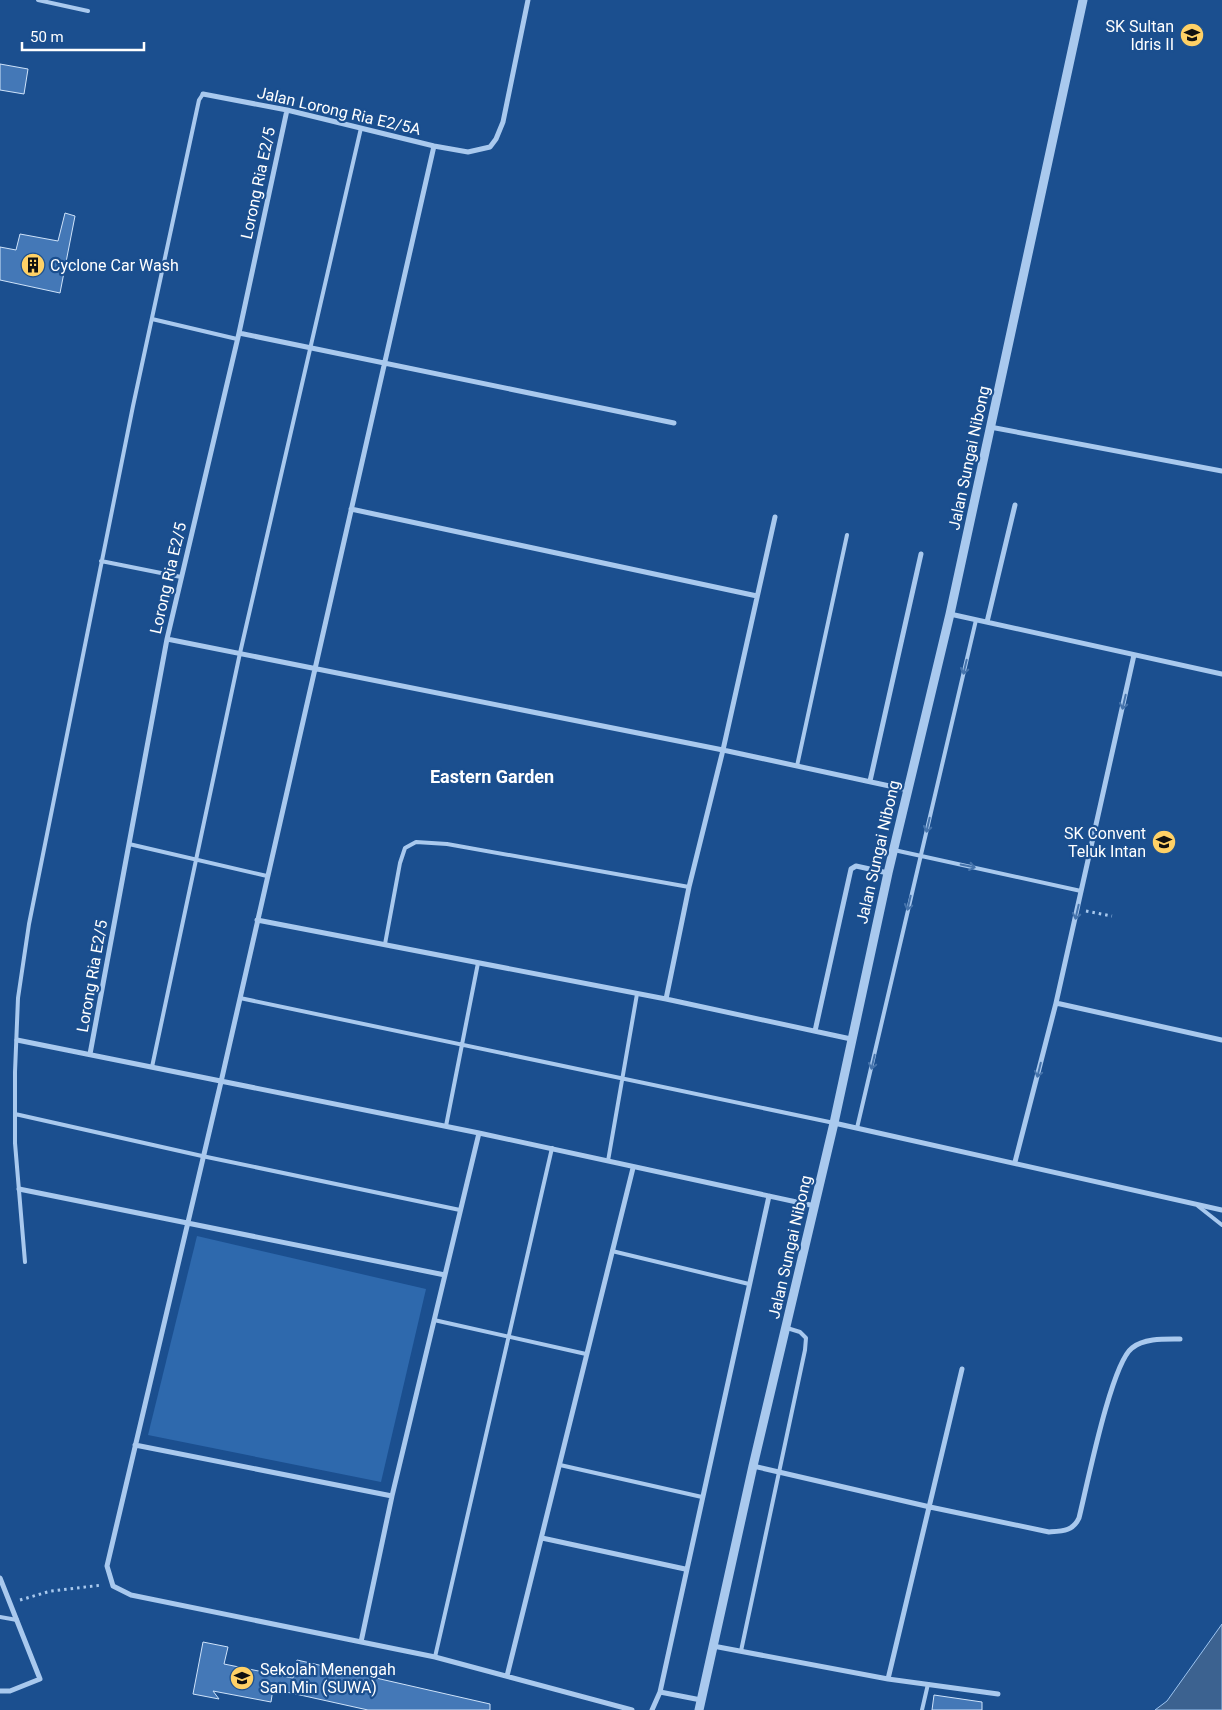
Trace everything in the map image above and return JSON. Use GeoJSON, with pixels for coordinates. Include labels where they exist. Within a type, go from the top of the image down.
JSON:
{"type":"FeatureCollection","features":[{"type":"Feature","properties":{"kind":"street","name":"Jalan Lorong Ria E2/5A"},"geometry":{"type":"LineString","coordinates":[[203,94],[287,110],[434,146],[468,152],[490,147],[496,139],[503,122],[528,0]]}},
{"type":"Feature","properties":{"kind":"street","name":"Jalan Sungai Nibong"},"geometry":{"type":"LineString","coordinates":[[699,1710],[753,1466],[834,1123],[888,873],[950,614],[1083,0]]}},
{"type":"Feature","properties":{"kind":"street","name":"Lorong Ria E2/5"},"geometry":{"type":"LineString","coordinates":[[90,1054],[167,639],[239,333],[287,110]]}},
{"type":"Feature","properties":{"kind":"street"},"geometry":{"type":"LineString","coordinates":[[434,146],[221,1082],[186,1221],[107,1566],[114,1586],[131,1596],[435,1657],[632,1710]]}},
{"type":"Feature","properties":{"kind":"street"},"geometry":{"type":"LineString","coordinates":[[239,333],[674,423]]}},
{"type":"Feature","properties":{"kind":"street"},"geometry":{"type":"LineString","coordinates":[[990,427],[1222,471]]}},
{"type":"Feature","properties":{"kind":"street"},"geometry":{"type":"LineString","coordinates":[[987,622],[1015,505]]}},
{"type":"Feature","properties":{"kind":"street"},"geometry":{"type":"LineString","coordinates":[[351,509],[757,596]]}},
{"type":"Feature","properties":{"kind":"street"},"geometry":{"type":"LineString","coordinates":[[666,999],[689,887],[723,750],[775,518]]}},
{"type":"Feature","properties":{"kind":"street"},"geometry":{"type":"LineString","coordinates":[[870,781],[921,554]]}},
{"type":"Feature","properties":{"kind":"street"},"geometry":{"type":"LineString","coordinates":[[950,614],[1222,674]]}},
{"type":"Feature","properties":{"kind":"street"},"geometry":{"type":"LineString","coordinates":[[167,639],[723,750],[908,790]]}},
{"type":"Feature","properties":{"kind":"street"},"geometry":{"type":"LineString","coordinates":[[1015,1162],[1056,1003],[1134,655]]}},
{"type":"Feature","properties":{"kind":"street"},"geometry":{"type":"LineString","coordinates":[[815,1031],[851,869],[856,866],[888,873]]}},
{"type":"Feature","properties":{"kind":"street"},"geometry":{"type":"LineString","coordinates":[[257,920],[666,999],[851,1039]]}},
{"type":"Feature","properties":{"kind":"street"},"geometry":{"type":"LineString","coordinates":[[1056,1003],[1222,1040]]}},
{"type":"Feature","properties":{"kind":"street"},"geometry":{"type":"LineString","coordinates":[[17,1040],[552,1148],[633,1168],[815,1206]]}},
{"type":"Feature","properties":{"kind":"street"},"geometry":{"type":"LineString","coordinates":[[834,1123],[1015,1162],[1222,1210]]}},
{"type":"Feature","properties":{"kind":"street"},"geometry":{"type":"LineString","coordinates":[[361,1642],[392,1496],[479,1133]]}},
{"type":"Feature","properties":{"kind":"street"},"geometry":{"type":"LineString","coordinates":[[507,1676],[633,1168]]}},
{"type":"Feature","properties":{"kind":"street"},"geometry":{"type":"LineString","coordinates":[[19,1189],[186,1221],[445,1275]]}},
{"type":"Feature","properties":{"kind":"street"},"geometry":{"type":"LineString","coordinates":[[652,1710],[660,1692],[685,1569],[769,1196]]}},
{"type":"Feature","properties":{"kind":"street"},"geometry":{"type":"LineString","coordinates":[[753,1466],[1049,1532],[1065,1531],[1076,1524],[1112,1385],[1123,1357],[1133,1346],[1152,1340],[1180,1339]]}},
{"type":"Feature","properties":{"kind":"street"},"geometry":{"type":"LineString","coordinates":[[888,1679],[962,1369]]}},
{"type":"Feature","properties":{"kind":"street"},"geometry":{"type":"LineString","coordinates":[[135,1445],[392,1496]]}},
{"type":"Feature","properties":{"kind":"street"},"geometry":{"type":"LineString","coordinates":[[542,1538],[685,1569]]}},
{"type":"Feature","properties":{"kind":"street"},"geometry":{"type":"LineString","coordinates":[[0,1578],[40,1679],[10,1691],[0,1691]]}},
{"type":"Feature","properties":{"kind":"street"},"geometry":{"type":"LineString","coordinates":[[713,1646],[888,1679],[998,1694]]}},
{"type":"Feature","properties":{"kind":"street"},"geometry":{"type":"LineString","coordinates":[[660,1692],[701,1700]]}},
{"type":"Feature","properties":{"kind":"lane"},"geometry":{"type":"LineString","coordinates":[[38,0],[88,11]]}},
{"type":"Feature","properties":{"kind":"lane"},"geometry":{"type":"LineString","coordinates":[[25,1262],[15,1114],[18,998],[29,924],[101,562],[199,100],[203,94]]}},
{"type":"Feature","properties":{"kind":"lane"},"geometry":{"type":"LineString","coordinates":[[152,1067],[240,653],[361,128]]}},
{"type":"Feature","properties":{"kind":"lane"},"geometry":{"type":"LineString","coordinates":[[152,319],[237,339]]}},
{"type":"Feature","properties":{"kind":"lane"},"geometry":{"type":"LineString","coordinates":[[797,766],[847,535]]}},
{"type":"Feature","properties":{"kind":"lane"},"geometry":{"type":"LineString","coordinates":[[101,562],[181,577]]}},
{"type":"Feature","properties":{"kind":"lane"},"geometry":{"type":"LineString","coordinates":[[857,1128],[976,620]]}},
{"type":"Feature","properties":{"kind":"lane"},"geometry":{"type":"LineString","coordinates":[[385,944],[400,862],[405,848],[416,842],[447,844],[689,887]]}},
{"type":"Feature","properties":{"kind":"lane"},"geometry":{"type":"LineString","coordinates":[[129,844],[267,876]]}},
{"type":"Feature","properties":{"kind":"lane"},"geometry":{"type":"LineString","coordinates":[[894,850],[1081,892]]}},
{"type":"Feature","properties":{"kind":"lane"},"geometry":{"type":"LineString","coordinates":[[446,1126],[478,963]]}},
{"type":"Feature","properties":{"kind":"lane"},"geometry":{"type":"LineString","coordinates":[[608,1161],[637,994]]}},
{"type":"Feature","properties":{"kind":"lane"},"geometry":{"type":"LineString","coordinates":[[240,998],[834,1123]]}},
{"type":"Feature","properties":{"kind":"lane"},"geometry":{"type":"LineString","coordinates":[[15,1114],[202,1156],[460,1210]]}},
{"type":"Feature","properties":{"kind":"lane"},"geometry":{"type":"LineString","coordinates":[[435,1657],[552,1148]]}},
{"type":"Feature","properties":{"kind":"lane"},"geometry":{"type":"LineString","coordinates":[[1196,1204],[1222,1225]]}},
{"type":"Feature","properties":{"kind":"lane"},"geometry":{"type":"LineString","coordinates":[[612,1251],[749,1284]]}},
{"type":"Feature","properties":{"kind":"lane"},"geometry":{"type":"LineString","coordinates":[[434,1320],[586,1354]]}},
{"type":"Feature","properties":{"kind":"lane"},"geometry":{"type":"LineString","coordinates":[[741,1652],[806,1350],[806,1338],[800,1332],[786,1328]]}},
{"type":"Feature","properties":{"kind":"lane"},"geometry":{"type":"LineString","coordinates":[[560,1465],[702,1497]]}},
{"type":"Feature","properties":{"kind":"lane"},"geometry":{"type":"LineString","coordinates":[[0,1616],[17,1620]]}},
{"type":"Feature","properties":{"kind":"lane"},"geometry":{"type":"LineString","coordinates":[[922,1710],[928,1684]]}},
{"type":"Feature","properties":{"kind":"path"},"geometry":{"type":"LineString","coordinates":[[1077,910],[1112,916]]}},
{"type":"Feature","properties":{"kind":"path"},"geometry":{"type":"LineString","coordinates":[[10,1603],[52,1591],[96,1586],[112,1582]]}},
{"type":"Feature","properties":{"kind":"shaded area"},"geometry":{"type":"Polygon","coordinates":[[[197,1236],[426,1289],[381,1482],[148,1435],[197,1236]]]}},
{"type":"Feature","properties":{"kind":"shaded area"},"geometry":{"type":"Polygon","coordinates":[[[1222,1624],[1222,1710],[1155,1710],[1167,1701],[1222,1624]]]}},
{"type":"Feature","properties":{"kind":"building"},"geometry":{"type":"Polygon","coordinates":[[[0,64],[28,69],[24,94],[0,90],[0,64]]]}},
{"type":"Feature","properties":{"kind":"building","name":"Cyclone Car Wash"},"geometry":{"type":"Polygon","coordinates":[[[65,213],[75,216],[60,293],[0,280],[0,247],[16,250],[20,234],[58,241],[65,213]]]}},
{"type":"Feature","properties":{"kind":"building"},"geometry":{"type":"Polygon","coordinates":[[[203,1642],[228,1647],[224,1664],[293,1678],[297,1660],[490,1704],[490,1710],[368,1710],[273,1689],[271,1702],[213,1691],[219,1699],[193,1694],[203,1642]]]}},
{"type":"Feature","properties":{"kind":"building"},"geometry":{"type":"Polygon","coordinates":[[[934,1695],[982,1702],[982,1710],[932,1710],[934,1695]]]}},
{"type":"Feature","properties":{"kind":"place","name":"SK Sultan Idris II"},"geometry":{"type":"Point","coordinates":[1192,35]}},
{"type":"Feature","properties":{"kind":"place","name":"Cyclone Car Wash"},"geometry":{"type":"Point","coordinates":[33,265]}},
{"type":"Feature","properties":{"kind":"place","name":"SK Convent Teluk Intan"},"geometry":{"type":"Point","coordinates":[1164,842]}},
{"type":"Feature","properties":{"kind":"place","name":"Sekolah Menengah San Min (SUWA)"},"geometry":{"type":"Point","coordinates":[242,1678]}},
{"type":"Feature","properties":{"kind":"district","name":"Eastern Garden"},"geometry":{"type":"Point","coordinates":[492,776]}}]}
